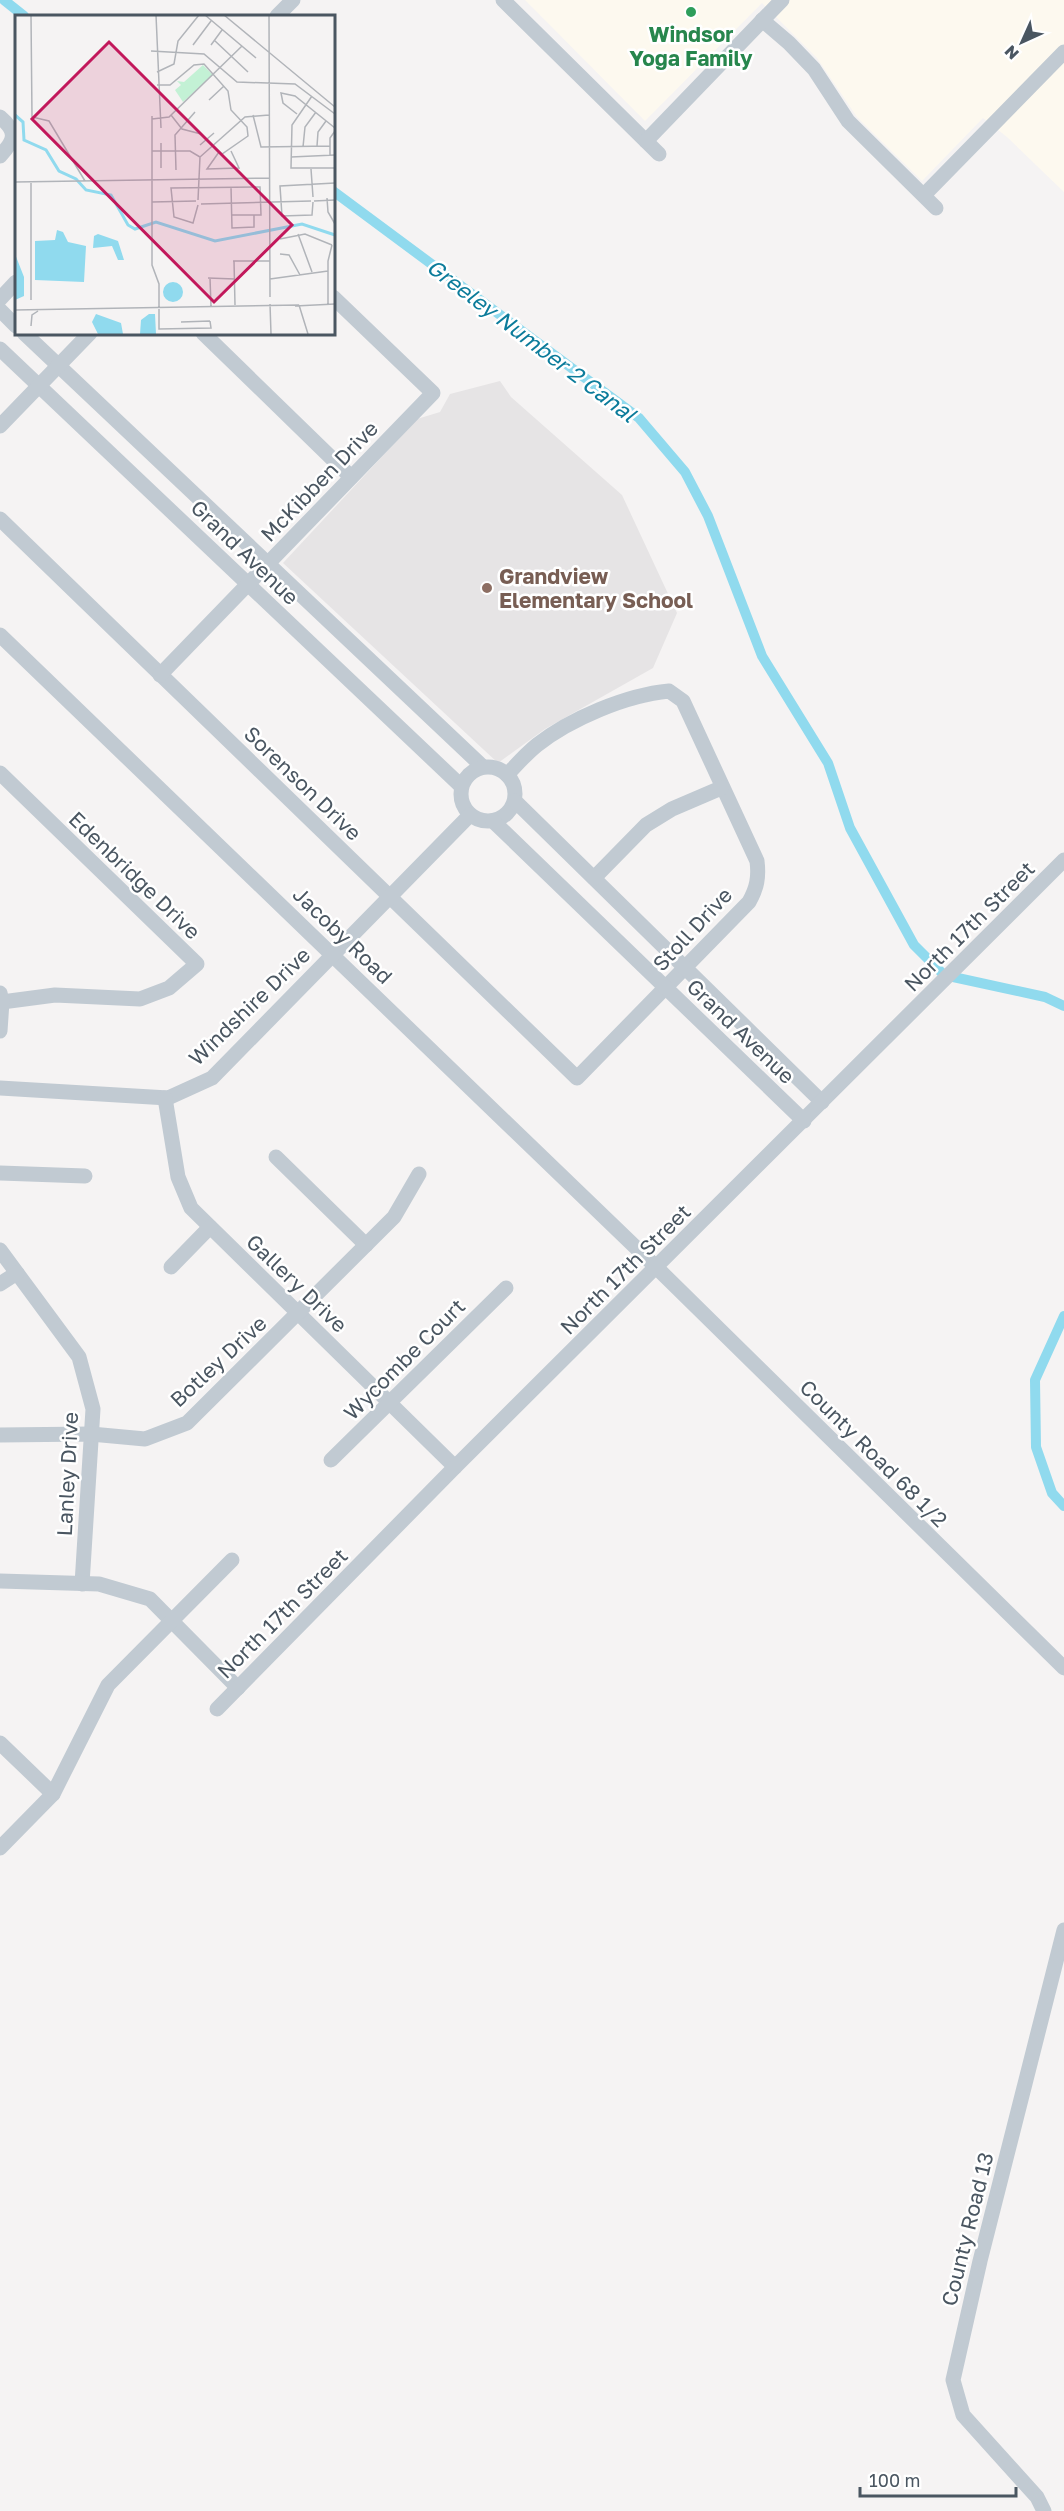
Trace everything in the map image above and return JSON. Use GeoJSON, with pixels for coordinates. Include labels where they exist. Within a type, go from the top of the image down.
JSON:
{"type":"FeatureCollection","features":[{"type":"Feature","properties":{"kind":"street"},"geometry":{"type":"LineString","coordinates":[[278,15],[293,0]]}},
{"type":"Feature","properties":{"kind":"street"},"geometry":{"type":"LineString","coordinates":[[502,0],[659,154]]}},
{"type":"Feature","properties":{"kind":"street"},"geometry":{"type":"LineString","coordinates":[[646,141],[782,0]]}},
{"type":"Feature","properties":{"kind":"street"},"geometry":{"type":"LineString","coordinates":[[762,20],[814,69],[849,123],[936,208]]}},
{"type":"Feature","properties":{"kind":"street"},"geometry":{"type":"LineString","coordinates":[[924,195],[1064,52]]}},
{"type":"Feature","properties":{"kind":"street"},"geometry":{"type":"LineString","coordinates":[[0,117],[8,124],[13,135],[10,145],[0,156]]}},
{"type":"Feature","properties":{"kind":"street"},"geometry":{"type":"LineString","coordinates":[[0,299],[15,283]]}},
{"type":"Feature","properties":{"kind":"street","name":"McKibben Drive"},"geometry":{"type":"LineString","coordinates":[[160,675],[433,393],[334,298]]}},
{"type":"Feature","properties":{"kind":"street"},"geometry":{"type":"LineString","coordinates":[[0,310],[15,325]]}},
{"type":"Feature","properties":{"kind":"street","name":"Grand Avenue"},"geometry":{"type":"LineString","coordinates":[[25,334],[483,767]]}},
{"type":"Feature","properties":{"kind":"street"},"geometry":{"type":"LineString","coordinates":[[0,426],[89,334]]}},
{"type":"Feature","properties":{"kind":"street"},"geometry":{"type":"LineString","coordinates":[[204,334],[351,477]]}},
{"type":"Feature","properties":{"kind":"street","name":"Grand Avenue"},"geometry":{"type":"LineString","coordinates":[[0,349],[461,786]]}},
{"type":"Feature","properties":{"kind":"street","name":"Sorenson Drive"},"geometry":{"type":"LineString","coordinates":[[0,519],[577,1078]]}},
{"type":"Feature","properties":{"kind":"street","name":"Jacoby Road"},"geometry":{"type":"LineString","coordinates":[[0,635],[656,1267]]}},
{"type":"Feature","properties":{"kind":"street","name":"Stoll Drive"},"geometry":{"type":"LineString","coordinates":[[507,775],[529,752],[563,728],[602,709],[656,692],[669,691],[682,701],[721,788],[758,861],[759,877],[749,902],[577,1078]]}},
{"type":"Feature","properties":{"kind":"street"},"geometry":{"type":"LineString","coordinates":[[483,767],[496,768],[507,775],[514,786],[515,801],[509,812],[493,821],[483,822],[470,815],[462,804],[461,786],[471,772],[483,767]]}},
{"type":"Feature","properties":{"kind":"street","name":"Edenbridge Drive"},"geometry":{"type":"LineString","coordinates":[[0,773],[197,964],[169,988],[140,999],[55,994],[1,997]]}},
{"type":"Feature","properties":{"kind":"street"},"geometry":{"type":"LineString","coordinates":[[594,878],[646,825],[672,809],[721,788]]}},
{"type":"Feature","properties":{"kind":"street","name":"Grand Avenue"},"geometry":{"type":"LineString","coordinates":[[515,801],[822,1102]]}},
{"type":"Feature","properties":{"kind":"street","name":"Windshire Drive"},"geometry":{"type":"LineString","coordinates":[[0,1088],[165,1098],[212,1078],[470,815]]}},
{"type":"Feature","properties":{"kind":"street","name":"Grand Avenue"},"geometry":{"type":"LineString","coordinates":[[493,821],[804,1121]]}},
{"type":"Feature","properties":{"kind":"street","name":"North 17th Street"},"geometry":{"type":"LineString","coordinates":[[217,1710],[455,1467],[1064,860]]}},
{"type":"Feature","properties":{"kind":"street"},"geometry":{"type":"LineString","coordinates":[[0,1031],[1,997]]}},
{"type":"Feature","properties":{"kind":"street","name":"Gallery Drive"},"geometry":{"type":"LineString","coordinates":[[165,1098],[178,1177],[191,1208],[455,1467]]}},
{"type":"Feature","properties":{"kind":"street"},"geometry":{"type":"LineString","coordinates":[[276,1157],[366,1245]]}},
{"type":"Feature","properties":{"kind":"street"},"geometry":{"type":"LineString","coordinates":[[0,1173],[85,1176]]}},
{"type":"Feature","properties":{"kind":"street","name":"Botley Drive"},"geometry":{"type":"LineString","coordinates":[[0,1435],[91,1434],[145,1439],[187,1423],[394,1217],[419,1174]]}},
{"type":"Feature","properties":{"kind":"street"},"geometry":{"type":"LineString","coordinates":[[171,1267],[210,1227]]}},
{"type":"Feature","properties":{"kind":"street","name":"Lanley Drive"},"geometry":{"type":"LineString","coordinates":[[0,1250],[79,1357],[93,1409],[82,1584]]}},
{"type":"Feature","properties":{"kind":"street","name":"County Road 68 1/2"},"geometry":{"type":"LineString","coordinates":[[656,1267],[1064,1668]]}},
{"type":"Feature","properties":{"kind":"street"},"geometry":{"type":"LineString","coordinates":[[0,1284],[17,1274]]}},
{"type":"Feature","properties":{"kind":"street","name":"Wycombe Court"},"geometry":{"type":"LineString","coordinates":[[331,1460],[506,1288]]}},
{"type":"Feature","properties":{"kind":"street"},"geometry":{"type":"LineString","coordinates":[[0,1848],[53,1794],[108,1685],[232,1560]]}},
{"type":"Feature","properties":{"kind":"street"},"geometry":{"type":"LineString","coordinates":[[0,1581],[99,1584],[150,1599],[238,1688]]}},
{"type":"Feature","properties":{"kind":"street"},"geometry":{"type":"LineString","coordinates":[[0,1743],[53,1794]]}},
{"type":"Feature","properties":{"kind":"street","name":"County Road 13"},"geometry":{"type":"LineString","coordinates":[[1044,2511],[1037,2497],[963,2415],[953,2380],[983,2249],[1064,1930]]}},
{"type":"Feature","properties":{"kind":"shaded area"},"geometry":{"type":"Polygon","coordinates":[[[525,0],[1064,0],[1064,192],[1007,137],[983,118],[922,181],[857,117],[817,58],[762,3],[645,121],[525,0]]]}},
{"type":"Feature","properties":{"kind":"shaded area","name":"Grandview Elementary School"},"geometry":{"type":"Polygon","coordinates":[[[500,381],[511,397],[622,495],[677,613],[653,668],[545,729],[498,763],[283,563],[417,419],[440,412],[450,394],[500,381]]]}},
{"type":"Feature","properties":{"kind":"waterway","name":"Greeley Number 2 Canal"},"geometry":{"type":"LineString","coordinates":[[4,0],[23,15]]}},
{"type":"Feature","properties":{"kind":"waterway","name":"Greeley Number 2 Canal"},"geometry":{"type":"LineString","coordinates":[[334,192],[639,418],[685,472],[708,516],[762,656],[828,763],[850,828],[914,945],[944,975],[1045,997],[1064,1006]]}},
{"type":"Feature","properties":{"kind":"waterway","name":"Greeley Number 2 Canal"},"geometry":{"type":"LineString","coordinates":[[1064,1316],[1035,1380],[1036,1447],[1052,1493],[1064,1506]]}},
{"type":"Feature","properties":{"kind":"place","name":"Windsor Yoga Family"},"geometry":{"type":"Point","coordinates":[691,12]}},
{"type":"Feature","properties":{"kind":"place","name":"Grandview Elementary School"},"geometry":{"type":"Point","coordinates":[487,588]}}]}
